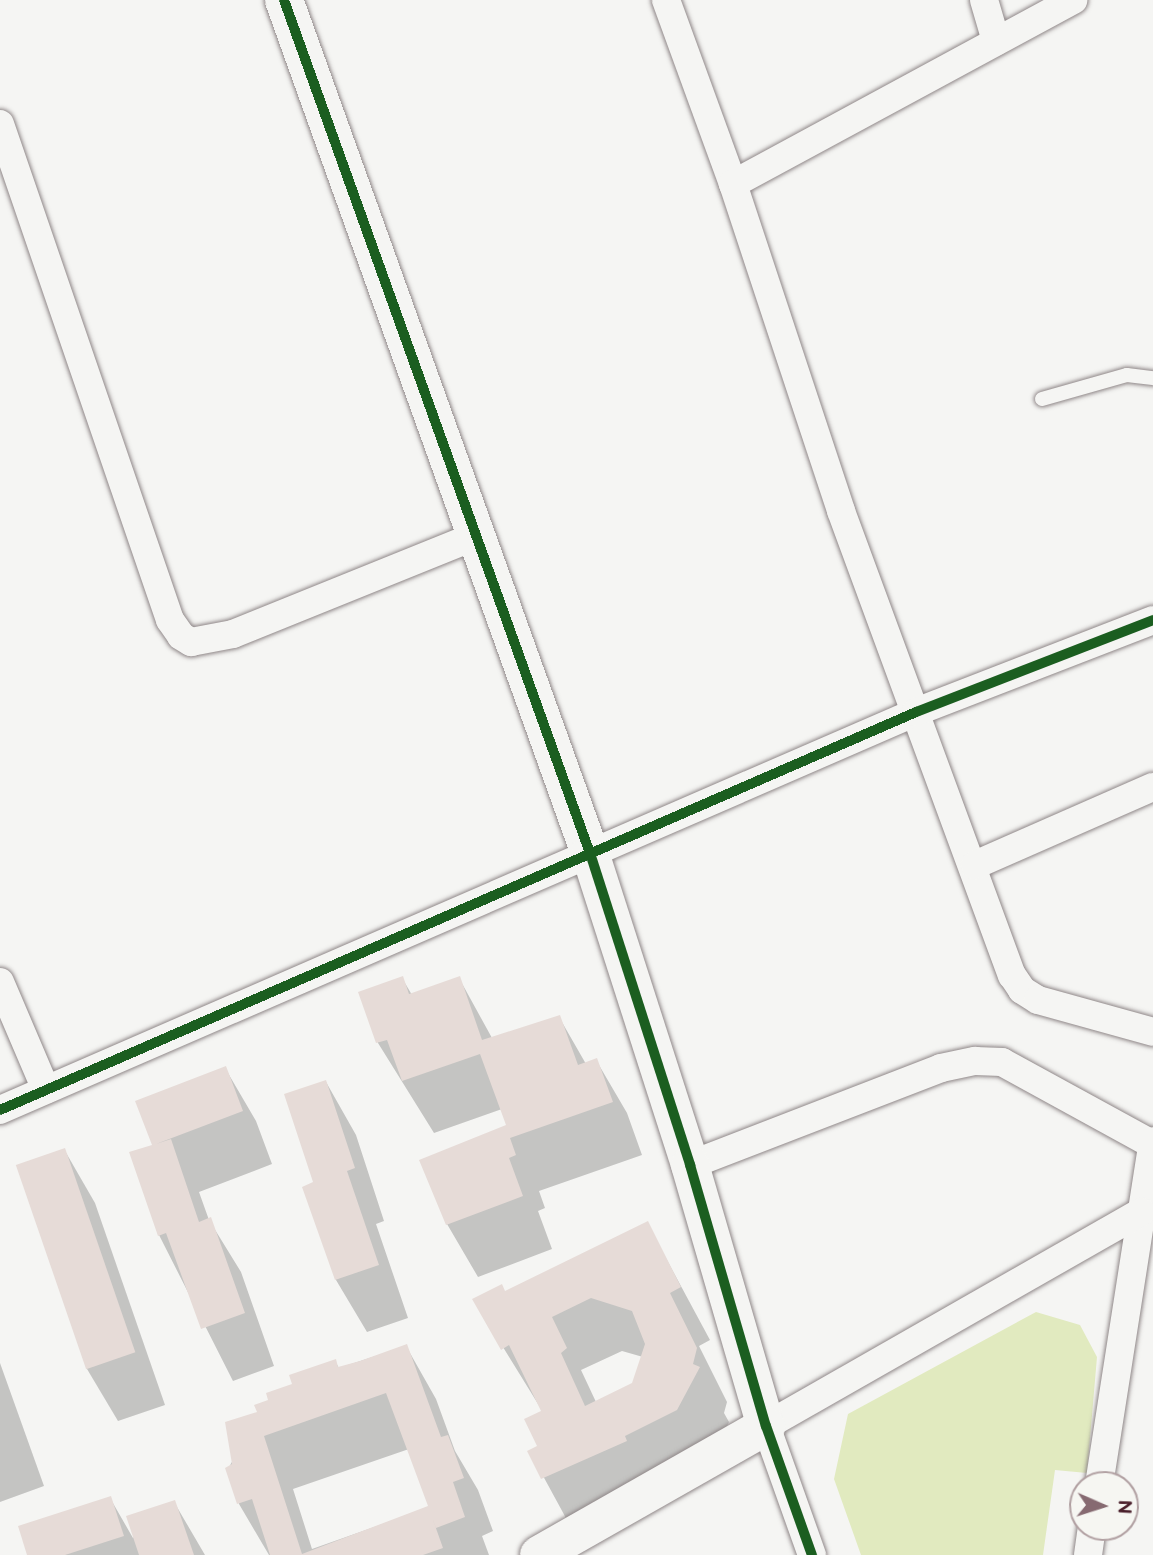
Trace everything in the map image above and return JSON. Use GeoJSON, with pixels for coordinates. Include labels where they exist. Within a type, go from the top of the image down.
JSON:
{"type":"FeatureCollection","features":[{"type":"Feature","properties":{"kind":"street"},"geometry":{"type":"LineString","coordinates":[[284,0],[590,853],[690,1165],[766,1426],[813,1555]]}},
{"type":"Feature","properties":{"kind":"street"},"geometry":{"type":"LineString","coordinates":[[666,0],[733,184],[841,511],[975,865],[1012,975],[1022,990],[1038,1000],[1153,1032]]}},
{"type":"Feature","properties":{"kind":"street"},"geometry":{"type":"LineString","coordinates":[[984,0],[996,41]]}},
{"type":"Feature","properties":{"kind":"street"},"geometry":{"type":"LineString","coordinates":[[733,184],[1073,0]]}},
{"type":"Feature","properties":{"kind":"street"},"geometry":{"type":"LineString","coordinates":[[0,124],[170,620],[181,636],[191,642],[233,634],[475,536]]}},
{"type":"Feature","properties":{"kind":"street"},"geometry":{"type":"LineString","coordinates":[[0,1110],[916,712],[1153,621]]}},
{"type":"Feature","properties":{"kind":"street"},"geometry":{"type":"LineString","coordinates":[[975,865],[1153,787]]}},
{"type":"Feature","properties":{"kind":"street"},"geometry":{"type":"LineString","coordinates":[[0,982],[46,1090]]}},
{"type":"Feature","properties":{"kind":"street"},"geometry":{"type":"LineString","coordinates":[[690,1165],[941,1068],[975,1061],[1002,1062],[1153,1142],[1101,1471]]}},
{"type":"Feature","properties":{"kind":"street"},"geometry":{"type":"LineString","coordinates":[[539,1555],[1142,1212]]}},
{"type":"Feature","properties":{"kind":"lane"},"geometry":{"type":"LineString","coordinates":[[1042,399],[1127,375],[1153,378]]}},
{"type":"Feature","properties":{"kind":"green space"},"geometry":{"type":"Polygon","coordinates":[[[1036,1312],[1080,1325],[1097,1357],[1087,1471],[1055,1470],[1043,1555],[861,1555],[834,1479],[848,1414],[1036,1312]]]}},
{"type":"Feature","properties":{"kind":"building"},"geometry":{"type":"Polygon","coordinates":[[[403,976],[409,994],[460,976],[482,1040],[560,1015],[578,1065],[597,1058],[613,1102],[510,1138],[516,1155],[509,1158],[523,1196],[446,1225],[419,1160],[506,1125],[480,1054],[402,1081],[387,1040],[376,1043],[358,992],[403,976]]]}},
{"type":"Feature","properties":{"kind":"building"},"geometry":{"type":"Polygon","coordinates":[[[226,1066],[243,1111],[156,1144],[171,1139],[199,1222],[211,1217],[245,1313],[201,1329],[166,1233],[158,1236],[129,1152],[152,1145],[135,1101],[226,1066]]]}},
{"type":"Feature","properties":{"kind":"building"},"geometry":{"type":"Polygon","coordinates":[[[326,1080],[355,1168],[347,1171],[379,1265],[335,1280],[302,1187],[313,1182],[284,1094],[326,1080]]]}},
{"type":"Feature","properties":{"kind":"building"},"geometry":{"type":"Polygon","coordinates":[[[65,1148],[135,1352],[86,1369],[16,1165],[65,1148]]]}},
{"type":"Feature","properties":{"kind":"building"},"geometry":{"type":"Polygon","coordinates":[[[648,1221],[681,1287],[670,1293],[697,1348],[693,1364],[700,1367],[677,1410],[625,1436],[627,1441],[541,1479],[527,1451],[537,1446],[524,1419],[541,1411],[509,1345],[501,1350],[472,1299],[502,1284],[505,1291],[648,1221]],[[591,1298],[552,1317],[567,1348],[561,1353],[585,1406],[632,1383],[645,1344],[632,1311],[591,1298]]]}},
{"type":"Feature","properties":{"kind":"building"},"geometry":{"type":"Polygon","coordinates":[[[407,1344],[441,1437],[448,1435],[464,1478],[453,1482],[465,1517],[436,1528],[432,1517],[443,1548],[423,1555],[270,1555],[252,1499],[237,1504],[225,1468],[232,1464],[225,1422],[257,1412],[254,1405],[268,1400],[266,1393],[292,1384],[289,1375],[336,1359],[338,1367],[407,1344]],[[386,1393],[264,1436],[302,1554],[428,1506],[386,1393]]]}},
{"type":"Feature","properties":{"kind":"building"},"geometry":{"type":"Polygon","coordinates":[[[111,1496],[124,1536],[65,1555],[27,1555],[18,1526],[111,1496]]]}},
{"type":"Feature","properties":{"kind":"building"},"geometry":{"type":"Polygon","coordinates":[[[175,1500],[194,1555],[139,1555],[126,1516],[175,1500]]]}},
{"type":"Feature","properties":{"kind":"cycle path"},"geometry":{"type":"LineString","coordinates":[[284,0],[590,853],[690,1165],[766,1426],[812,1555]]}},
{"type":"Feature","properties":{"kind":"cycle path"},"geometry":{"type":"LineString","coordinates":[[0,1110],[916,712],[1153,620]]}}]}
